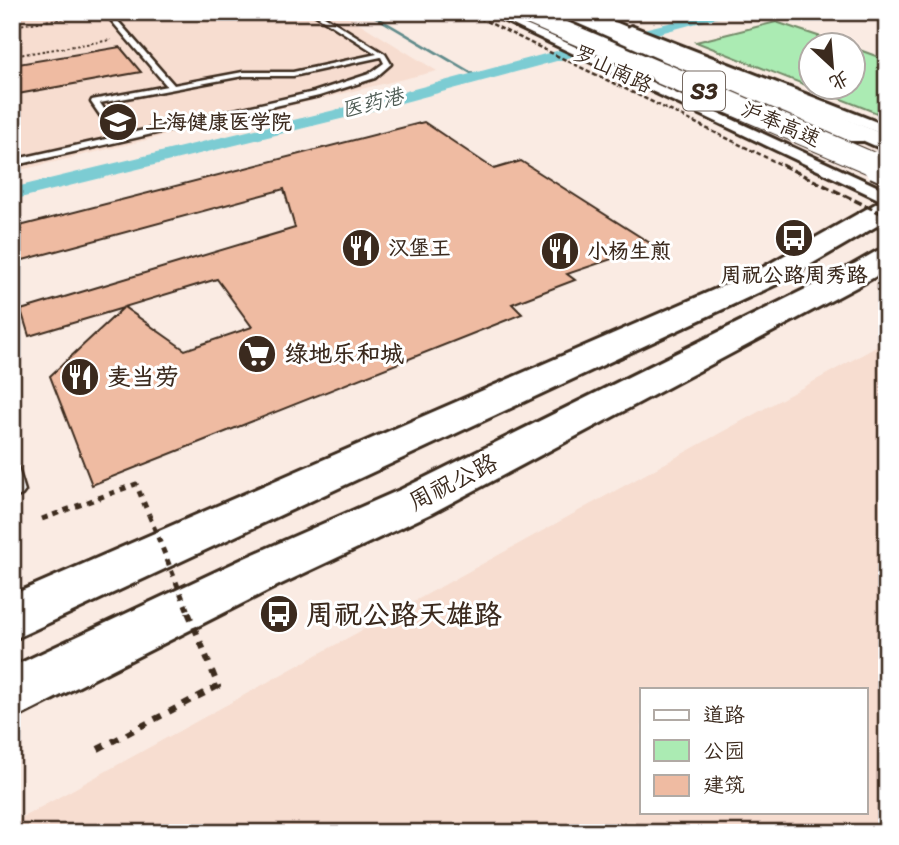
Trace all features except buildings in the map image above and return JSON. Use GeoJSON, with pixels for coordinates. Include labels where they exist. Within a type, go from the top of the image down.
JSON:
{"type":"FeatureCollection","features":[{"type":"Feature","properties":{"kind":"main road","name":"罗山南路"},"geometry":{"type":"LineString","coordinates":[[523,12],[887,170]]}},
{"type":"Feature","properties":{"kind":"main road","name":"沪奉高速"},"geometry":{"type":"LineString","coordinates":[[523,12],[887,170]]}},
{"type":"Feature","properties":{"kind":"main road","name":"罗山南路"},"geometry":{"type":"LineString","coordinates":[[560,12],[608,27]]}},
{"type":"Feature","properties":{"kind":"main road","name":"沪奉高速"},"geometry":{"type":"LineString","coordinates":[[579,12],[887,147]]}},
{"type":"Feature","properties":{"kind":"main road"},"geometry":{"type":"LineString","coordinates":[[608,27],[663,49]]}},
{"type":"Feature","properties":{"kind":"main road","name":"罗山南路"},"geometry":{"type":"LineString","coordinates":[[663,49],[887,147]]}},
{"type":"Feature","properties":{"kind":"main road"},"geometry":{"type":"LineString","coordinates":[[12,618],[766,278],[887,209]]}},
{"type":"Feature","properties":{"kind":"main road","name":"周祝公路"},"geometry":{"type":"LineString","coordinates":[[12,694],[263,571],[417,501],[887,257]]}},
{"type":"Feature","properties":{"kind":"street","name":"罗山南路"},"geometry":{"type":"LineString","coordinates":[[491,12],[887,198]]}},
{"type":"Feature","properties":{"kind":"street","name":"罗山南路"},"geometry":{"type":"LineString","coordinates":[[579,12],[608,27]]}},
{"type":"Feature","properties":{"kind":"street","name":"罗山南路"},"geometry":{"type":"LineString","coordinates":[[663,49],[887,131]]}},
{"type":"Feature","properties":{"kind":"lane"},"geometry":{"type":"LineString","coordinates":[[107,12],[173,88]]}},
{"type":"Feature","properties":{"kind":"lane"},"geometry":{"type":"LineString","coordinates":[[12,163],[316,94],[360,80],[388,65],[383,55],[314,12]]}},
{"type":"Feature","properties":{"kind":"lane"},"geometry":{"type":"LineString","coordinates":[[120,138],[95,102],[243,74],[293,74],[383,55]]}},
{"type":"Feature","properties":{"kind":"lane"},"geometry":{"type":"LineString","coordinates":[[12,469],[17,491],[12,493]]}},
{"type":"Feature","properties":{"kind":"path"},"geometry":{"type":"LineString","coordinates":[[12,26],[90,14]]}},
{"type":"Feature","properties":{"kind":"path"},"geometry":{"type":"LineString","coordinates":[[12,56],[129,37]]}},
{"type":"Feature","properties":{"kind":"path"},"geometry":{"type":"LineString","coordinates":[[42,519],[136,484],[218,686],[98,749]]}},
{"type":"Feature","properties":{"kind":"shaded area","name":"上海健康医学院"},"geometry":{"type":"Polygon","coordinates":[[[12,12],[341,12],[437,71],[12,172],[12,12]]]}},
{"type":"Feature","properties":{"kind":"shaded area"},"geometry":{"type":"Polygon","coordinates":[[[878,346],[887,351],[887,833],[12,833],[12,823],[878,346]]]}},
{"type":"Feature","properties":{"kind":"green space"},"geometry":{"type":"Polygon","coordinates":[[[776,22],[806,32],[797,32],[797,82],[696,42],[776,22]]]}},
{"type":"Feature","properties":{"kind":"green space"},"geometry":{"type":"Polygon","coordinates":[[[867,53],[887,60],[887,117],[849,102],[867,102],[867,53]]]}},
{"type":"Feature","properties":{"kind":"waterway"},"geometry":{"type":"LineString","coordinates":[[367,12],[479,77]]}},
{"type":"Feature","properties":{"kind":"waterway","name":"医药港"},"geometry":{"type":"LineString","coordinates":[[12,194],[343,113],[603,43],[732,12]]}},
{"type":"Feature","properties":{"kind":"railway"},"geometry":{"type":"LineString","coordinates":[[467,12],[786,167]]}},
{"type":"Feature","properties":{"kind":"railway"},"geometry":{"type":"LineString","coordinates":[[782,165],[887,216]]}},
{"type":"Feature","properties":{"kind":"place","name":"上海健康医学院"},"geometry":{"type":"Point","coordinates":[118,122]}},
{"type":"Feature","properties":{"kind":"place","name":"周祝公路周秀路"},"geometry":{"type":"Point","coordinates":[794,238]}},
{"type":"Feature","properties":{"kind":"place","name":"汉堡王"},"geometry":{"type":"Point","coordinates":[361,248]}},
{"type":"Feature","properties":{"kind":"place","name":"小杨生煎"},"geometry":{"type":"Point","coordinates":[560,251]}},
{"type":"Feature","properties":{"kind":"place","name":"绿地乐和城"},"geometry":{"type":"Point","coordinates":[257,354]}},
{"type":"Feature","properties":{"kind":"place","name":"麦当劳"},"geometry":{"type":"Point","coordinates":[80,377]}},
{"type":"Feature","properties":{"kind":"place","name":"周祝公路天雄路"},"geometry":{"type":"Point","coordinates":[279,614]}}]}
